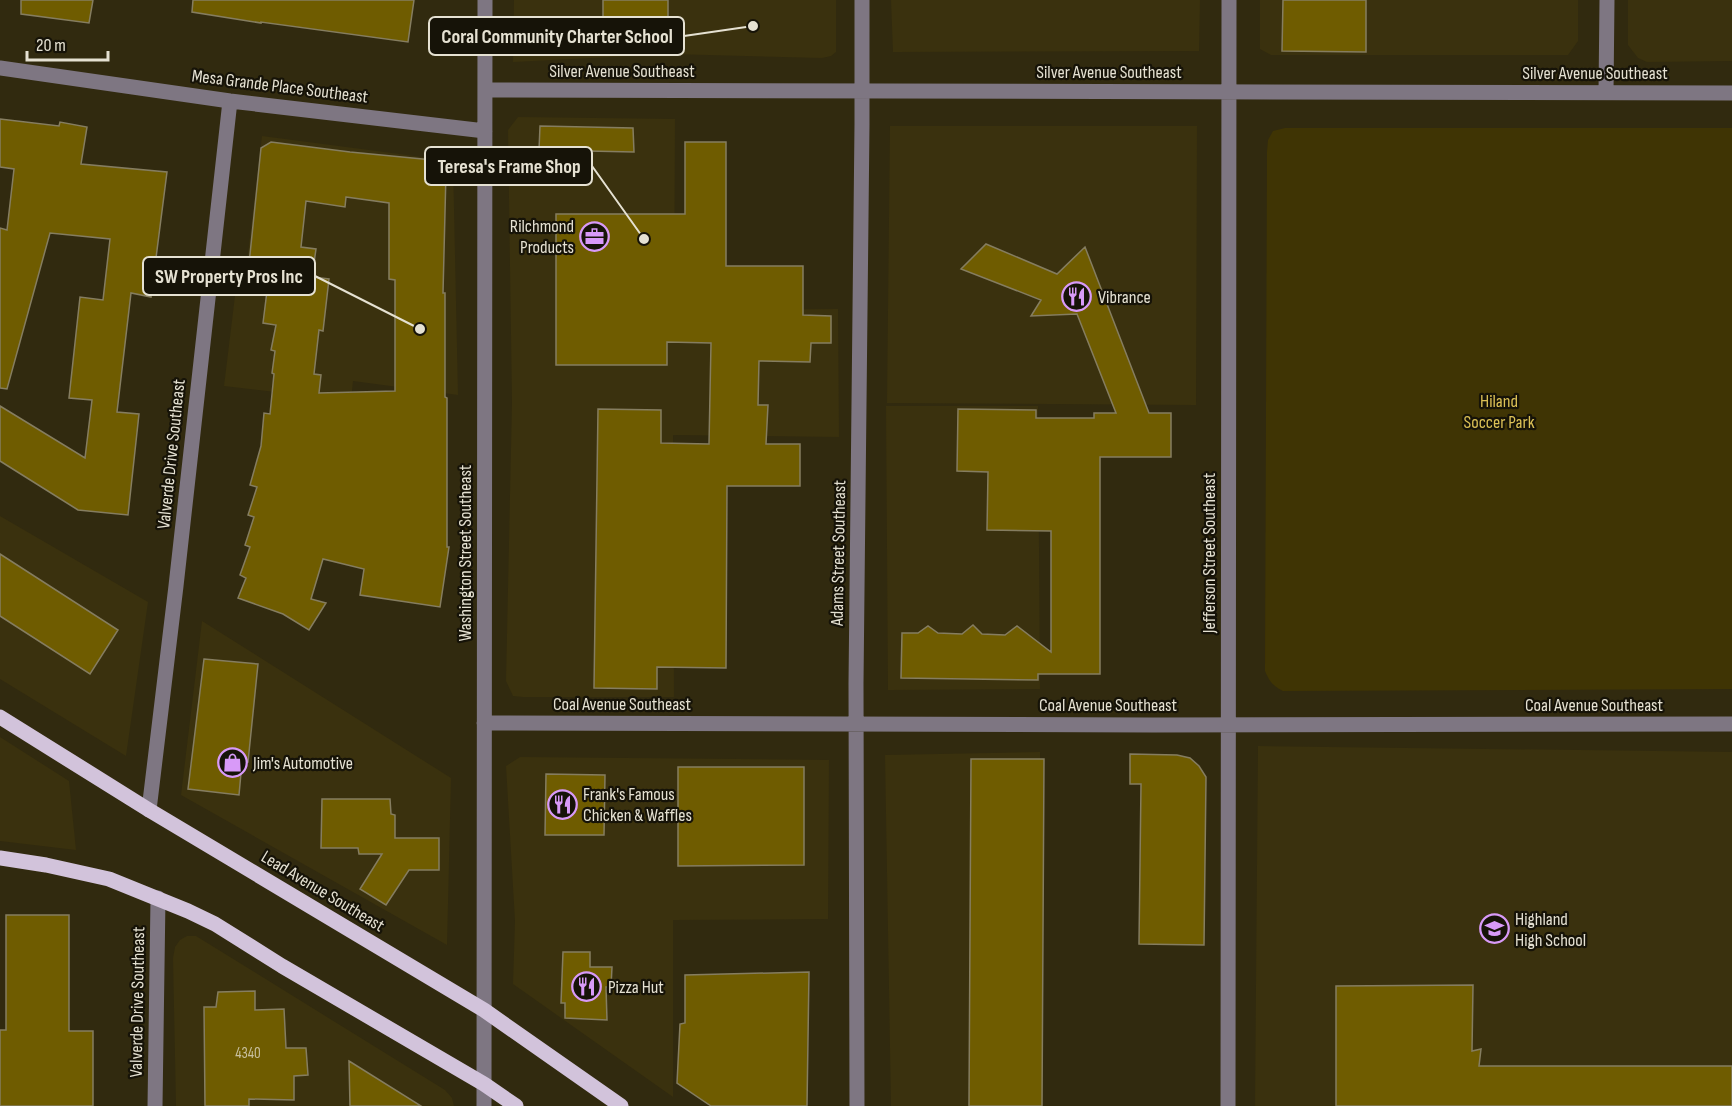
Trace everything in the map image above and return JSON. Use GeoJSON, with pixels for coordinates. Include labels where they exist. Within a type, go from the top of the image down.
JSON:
{"type":"FeatureCollection","features":[{"type":"Feature","properties":{"kind":"main road","name":"Lead Avenue Southeast"},"geometry":{"type":"LineString","coordinates":[[0,717],[149,810],[484,1010],[621,1106]]}},
{"type":"Feature","properties":{"kind":"main road"},"geometry":{"type":"LineString","coordinates":[[0,858],[109,879],[158,898],[214,924],[484,1084],[516,1106]]}},
{"type":"Feature","properties":{"kind":"street","name":"Washington Street Southeast"},"geometry":{"type":"LineString","coordinates":[[484,1106],[485,0]]}},
{"type":"Feature","properties":{"kind":"street","name":"Adams Street Southeast"},"geometry":{"type":"LineString","coordinates":[[857,1106],[856,724],[862,0]]}},
{"type":"Feature","properties":{"kind":"street","name":"Jefferson Street Southeast"},"geometry":{"type":"LineString","coordinates":[[1228,1106],[1229,0]]}},
{"type":"Feature","properties":{"kind":"street"},"geometry":{"type":"LineString","coordinates":[[1606,92],[1607,0]]}},
{"type":"Feature","properties":{"kind":"street","name":"Mesa Grande Place Southeast"},"geometry":{"type":"LineString","coordinates":[[0,68],[230,101],[485,131]]}},
{"type":"Feature","properties":{"kind":"street","name":"Silver Avenue Southeast"},"geometry":{"type":"LineString","coordinates":[[485,90],[1732,93]]}},
{"type":"Feature","properties":{"kind":"street","name":"Valverde Drive Southeast"},"geometry":{"type":"LineString","coordinates":[[149,810],[230,101]]}},
{"type":"Feature","properties":{"kind":"street","name":"Coal Avenue Southeast"},"geometry":{"type":"LineString","coordinates":[[484,723],[1732,724]]}},
{"type":"Feature","properties":{"kind":"street","name":"Valverde Drive Southeast"},"geometry":{"type":"LineString","coordinates":[[154,1106],[158,898]]}},
{"type":"Feature","properties":{"kind":"shaded area"},"geometry":{"type":"Polygon","coordinates":[[[514,0],[836,0],[836,52],[822,58],[670,54],[513,62],[514,0]]]}},
{"type":"Feature","properties":{"kind":"shaded area"},"geometry":{"type":"Polygon","coordinates":[[[891,0],[1200,0],[1199,51],[893,52],[891,0]]]}},
{"type":"Feature","properties":{"kind":"shaded area"},"geometry":{"type":"Polygon","coordinates":[[[1260,0],[1578,0],[1578,41],[1568,55],[1271,55],[1260,49],[1260,0]]]}},
{"type":"Feature","properties":{"kind":"shaded area"},"geometry":{"type":"Polygon","coordinates":[[[1628,0],[1732,0],[1732,61],[1647,62],[1638,58],[1628,45],[1628,0]]]}},
{"type":"Feature","properties":{"kind":"shaded area"},"geometry":{"type":"Polygon","coordinates":[[[518,117],[675,119],[674,310],[838,309],[839,437],[673,435],[674,697],[523,697],[513,696],[506,681],[512,402],[508,130],[518,117]]]}},
{"type":"Feature","properties":{"kind":"shaded area"},"geometry":{"type":"Polygon","coordinates":[[[890,126],[1197,126],[1196,405],[887,403],[890,126]]]}},
{"type":"Feature","properties":{"kind":"shaded area"},"geometry":{"type":"Polygon","coordinates":[[[262,136],[453,161],[458,395],[353,381],[351,401],[224,386],[239,263],[247,262],[262,136]]]}},
{"type":"Feature","properties":{"kind":"shaded area"},"geometry":{"type":"Polygon","coordinates":[[[886,406],[1038,406],[1040,689],[888,690],[886,406]]]}},
{"type":"Feature","properties":{"kind":"shaded area"},"geometry":{"type":"Polygon","coordinates":[[[0,516],[148,602],[126,756],[0,679],[0,516]]]}},
{"type":"Feature","properties":{"kind":"shaded area"},"geometry":{"type":"Polygon","coordinates":[[[202,621],[451,778],[447,945],[181,795],[202,621]]]}},
{"type":"Feature","properties":{"kind":"shaded area"},"geometry":{"type":"Polygon","coordinates":[[[0,737],[69,781],[76,850],[0,841],[0,737]]]}},
{"type":"Feature","properties":{"kind":"shaded area","name":"Highland High School"},"geometry":{"type":"Polygon","coordinates":[[[1258,746],[1732,752],[1732,1106],[1255,1106],[1258,746]]]}},
{"type":"Feature","properties":{"kind":"shaded area"},"geometry":{"type":"Polygon","coordinates":[[[1040,752],[1043,1106],[891,1106],[885,755],[1040,752]]]}},
{"type":"Feature","properties":{"kind":"shaded area"},"geometry":{"type":"Polygon","coordinates":[[[520,757],[829,760],[828,919],[673,920],[673,1097],[513,984],[515,921],[506,766],[520,757]]]}},
{"type":"Feature","properties":{"kind":"shaded area"},"geometry":{"type":"Polygon","coordinates":[[[187,936],[196,936],[445,1090],[452,1098],[454,1106],[176,1106],[173,958],[175,947],[187,936]]]}},
{"type":"Feature","properties":{"kind":"green space","name":"Hiland Soccer Park"},"geometry":{"type":"Polygon","coordinates":[[[1285,128],[1732,128],[1732,689],[1283,691],[1268,678],[1265,671],[1267,152],[1268,140],[1273,131],[1285,128]]]}},
{"type":"Feature","properties":{"kind":"building"},"geometry":{"type":"Polygon","coordinates":[[[21,0],[93,0],[89,23],[21,14],[21,0]]]}},
{"type":"Feature","properties":{"kind":"building"},"geometry":{"type":"Polygon","coordinates":[[[193,0],[414,0],[408,42],[192,12],[193,0]]]}},
{"type":"Feature","properties":{"kind":"building"},"geometry":{"type":"Polygon","coordinates":[[[603,0],[668,0],[668,48],[603,48],[603,0]]]}},
{"type":"Feature","properties":{"kind":"building"},"geometry":{"type":"Polygon","coordinates":[[[1283,0],[1366,0],[1366,52],[1282,51],[1283,0]]]}},
{"type":"Feature","properties":{"kind":"building"},"geometry":{"type":"Polygon","coordinates":[[[0,119],[59,126],[60,122],[87,127],[81,164],[167,172],[151,297],[131,293],[117,412],[139,414],[128,515],[78,510],[0,461],[0,406],[85,458],[92,400],[69,398],[80,297],[103,300],[110,239],[50,233],[7,389],[0,388],[0,228],[7,230],[14,169],[0,167],[0,119]]]}},
{"type":"Feature","properties":{"kind":"building"},"geometry":{"type":"Polygon","coordinates":[[[540,126],[633,128],[634,152],[539,150],[540,126]]]}},
{"type":"Feature","properties":{"kind":"building"},"geometry":{"type":"Polygon","coordinates":[[[271,142],[433,160],[446,172],[443,293],[445,293],[445,397],[447,398],[447,547],[449,547],[440,607],[360,595],[364,569],[323,559],[311,599],[326,603],[309,630],[283,614],[238,598],[246,578],[240,575],[250,547],[245,545],[254,517],[248,515],[257,487],[250,485],[261,446],[264,413],[270,414],[274,374],[272,373],[275,351],[271,350],[276,325],[263,323],[270,267],[249,264],[261,148],[271,142]],[[346,197],[345,207],[306,201],[301,247],[316,249],[312,277],[329,279],[323,331],[319,330],[314,374],[321,375],[319,393],[395,391],[395,280],[389,279],[389,203],[346,197]]]}},
{"type":"Feature","properties":{"kind":"building"},"geometry":{"type":"Polygon","coordinates":[[[685,142],[726,142],[726,266],[803,266],[803,315],[831,316],[831,343],[811,343],[810,362],[759,361],[758,405],[768,405],[766,444],[800,444],[800,486],[727,486],[726,668],[657,667],[657,689],[594,688],[598,409],[661,410],[661,443],[709,444],[711,343],[667,342],[667,365],[556,365],[556,214],[685,214],[685,142]]]}},
{"type":"Feature","properties":{"kind":"building"},"geometry":{"type":"Polygon","coordinates":[[[986,244],[1057,274],[1085,247],[1149,413],[1171,413],[1171,457],[1100,457],[1100,674],[1038,674],[1038,680],[901,678],[902,633],[918,633],[928,626],[938,633],[962,634],[973,625],[982,634],[1005,635],[1017,626],[1051,652],[1051,531],[987,530],[988,472],[957,471],[958,409],[1036,410],[1036,418],[1094,418],[1094,413],[1116,413],[1077,314],[1031,316],[1041,300],[961,269],[986,244]]]}},
{"type":"Feature","properties":{"kind":"building"},"geometry":{"type":"Polygon","coordinates":[[[0,554],[118,630],[90,674],[0,616],[0,554]]]}},
{"type":"Feature","properties":{"kind":"building"},"geometry":{"type":"Polygon","coordinates":[[[204,659],[258,664],[248,762],[242,762],[239,795],[188,789],[204,659]]]}},
{"type":"Feature","properties":{"kind":"building"},"geometry":{"type":"Polygon","coordinates":[[[1130,754],[1177,755],[1190,758],[1206,777],[1204,945],[1139,944],[1141,784],[1130,784],[1130,754]]]}},
{"type":"Feature","properties":{"kind":"building"},"geometry":{"type":"Polygon","coordinates":[[[971,759],[1044,759],[1042,1106],[969,1106],[971,759]]]}},
{"type":"Feature","properties":{"kind":"building"},"geometry":{"type":"Polygon","coordinates":[[[678,767],[804,767],[804,865],[678,866],[678,767]]]}},
{"type":"Feature","properties":{"kind":"building"},"geometry":{"type":"Polygon","coordinates":[[[546,774],[605,775],[604,835],[545,835],[546,774]]]}},
{"type":"Feature","properties":{"kind":"building"},"geometry":{"type":"Polygon","coordinates":[[[322,799],[390,799],[391,814],[395,815],[395,838],[439,838],[439,870],[409,870],[386,905],[360,889],[382,854],[359,854],[358,848],[321,848],[322,799]]]}},
{"type":"Feature","properties":{"kind":"building"},"geometry":{"type":"Polygon","coordinates":[[[6,915],[69,915],[69,1031],[93,1031],[93,1106],[0,1106],[0,1030],[6,1030],[6,915]]]}},
{"type":"Feature","properties":{"kind":"building"},"geometry":{"type":"Polygon","coordinates":[[[563,952],[590,952],[590,967],[612,967],[611,987],[606,987],[607,1020],[565,1018],[565,1003],[561,1003],[563,952]]]}},
{"type":"Feature","properties":{"kind":"building"},"geometry":{"type":"Polygon","coordinates":[[[809,972],[807,1106],[711,1106],[677,1083],[680,1024],[685,1023],[685,975],[809,972]]]}},
{"type":"Feature","properties":{"kind":"building"},"geometry":{"type":"Polygon","coordinates":[[[1473,985],[1472,1051],[1481,1049],[1479,1066],[1732,1066],[1732,1106],[1336,1106],[1336,986],[1473,985]]]}},
{"type":"Feature","properties":{"kind":"building"},"geometry":{"type":"Polygon","coordinates":[[[255,991],[255,1010],[284,1009],[286,1048],[306,1048],[308,1075],[294,1076],[294,1100],[249,1099],[249,1106],[205,1106],[204,1007],[216,1007],[218,992],[255,991]]]}},
{"type":"Feature","properties":{"kind":"building"},"geometry":{"type":"Polygon","coordinates":[[[349,1061],[421,1106],[350,1106],[349,1061]]]}},
{"type":"Feature","properties":{"kind":"place","name":"Coral Community Charter School"},"geometry":{"type":"Point","coordinates":[753,26]}},
{"type":"Feature","properties":{"kind":"place","name":"Rilchmond Products"},"geometry":{"type":"Point","coordinates":[595,236]}},
{"type":"Feature","properties":{"kind":"place","name":"Teresa's Frame Shop"},"geometry":{"type":"Point","coordinates":[644,239]}},
{"type":"Feature","properties":{"kind":"place","name":"Vibrance"},"geometry":{"type":"Point","coordinates":[1077,297]}},
{"type":"Feature","properties":{"kind":"place","name":"SW Property Pros Inc"},"geometry":{"type":"Point","coordinates":[420,329]}},
{"type":"Feature","properties":{"kind":"place","name":"Jim's Automotive"},"geometry":{"type":"Point","coordinates":[232,763]}},
{"type":"Feature","properties":{"kind":"place","name":"Frank's Famous Chicken & Waffles"},"geometry":{"type":"Point","coordinates":[562,804]}},
{"type":"Feature","properties":{"kind":"place","name":"Highland High School"},"geometry":{"type":"Point","coordinates":[1494,929]}},
{"type":"Feature","properties":{"kind":"place","name":"Pizza Hut"},"geometry":{"type":"Point","coordinates":[587,987]}}]}
